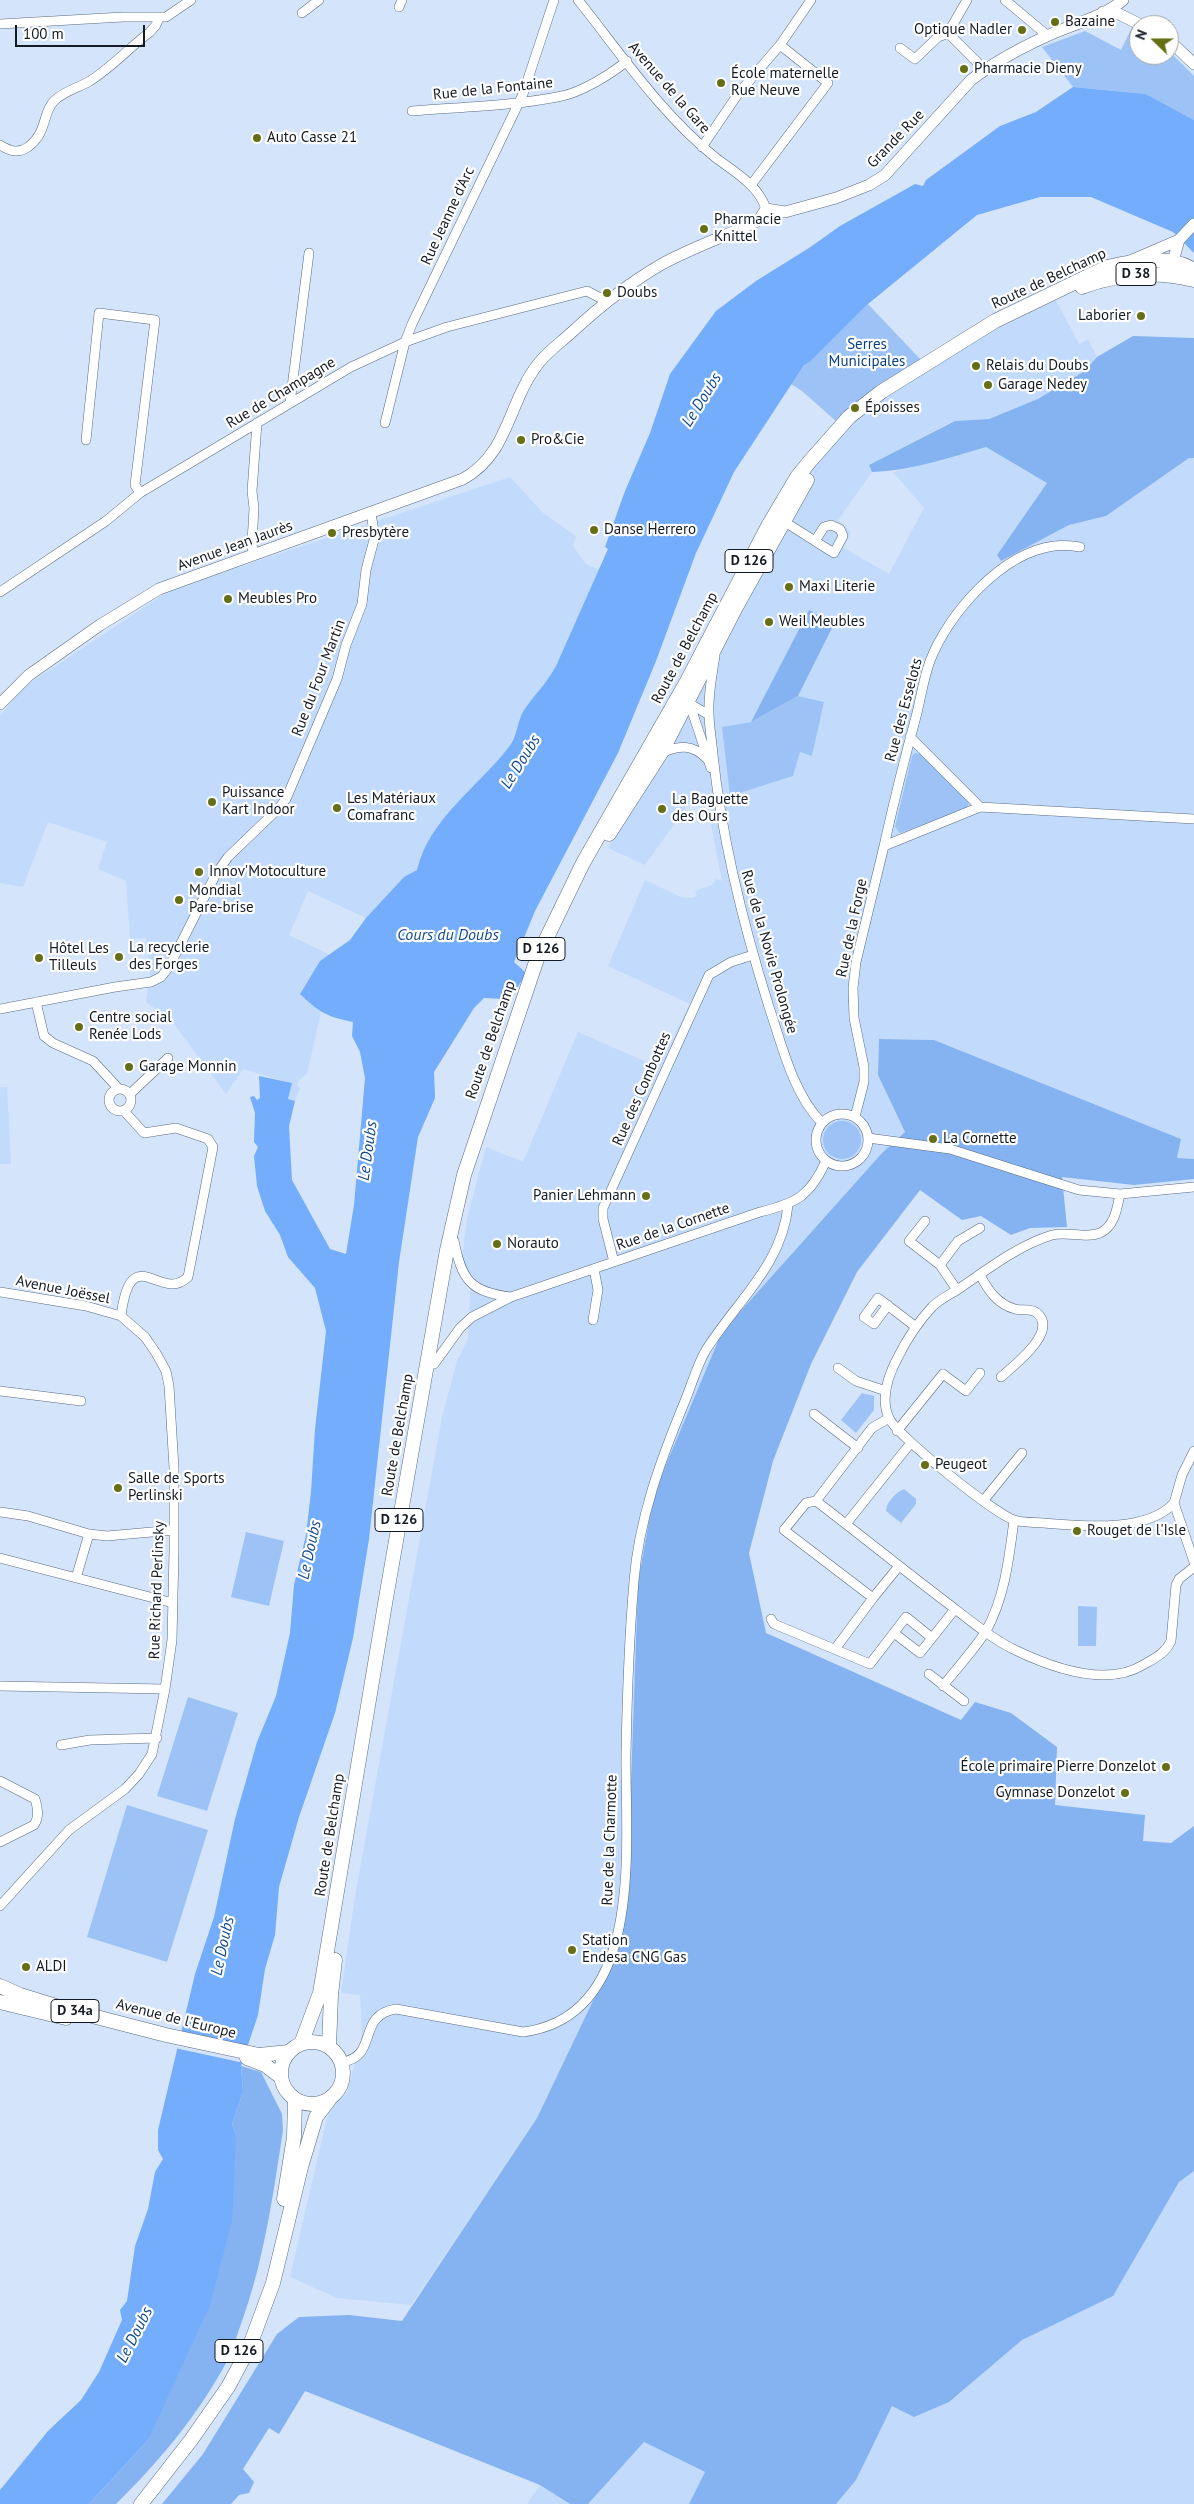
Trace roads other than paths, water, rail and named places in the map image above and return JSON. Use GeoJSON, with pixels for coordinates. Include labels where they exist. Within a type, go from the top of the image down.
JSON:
{"type":"FeatureCollection","features":[{"type":"Feature","properties":{"kind":"main road","name":"Route de Belchamp"},"geometry":{"type":"LineString","coordinates":[[301,2044],[320,1993],[419,1408],[464,1175],[538,956],[583,863],[683,699],[716,650],[797,477],[826,441],[881,392],[995,321],[1106,267],[1126,263],[1173,261]]}},
{"type":"Feature","properties":{"kind":"main road","name":"D 38"},"geometry":{"type":"LineString","coordinates":[[1173,261],[1194,270]]}},
{"type":"Feature","properties":{"kind":"main road","name":"D 38"},"geometry":{"type":"LineString","coordinates":[[1080,287],[1099,281],[1144,273],[1194,280]]}},
{"type":"Feature","properties":{"kind":"main road","name":"Route de Belchamp"},"geometry":{"type":"LineString","coordinates":[[329,2047],[331,1995],[336,1950],[454,1241],[467,1180],[543,958],[582,877],[661,753],[683,699],[778,518],[832,445],[853,422],[903,383],[997,326],[1043,307],[1080,287]]}},
{"type":"Feature","properties":{"kind":"main road","name":"Avenue de l'Europe"},"geometry":{"type":"LineString","coordinates":[[0,1986],[36,2000],[166,2038],[258,2057],[289,2052]]}},
{"type":"Feature","properties":{"kind":"main road","name":"Avenue de l'Europe"},"geometry":{"type":"LineString","coordinates":[[0,2002],[148,2039],[166,2038]]}},
{"type":"Feature","properties":{"kind":"main road"},"geometry":{"type":"LineString","coordinates":[[315,2042],[329,2047],[342,2062],[344,2072],[341,2086],[329,2100],[318,2104],[306,2104],[295,2100],[286,2091],[281,2077],[282,2064],[289,2052],[301,2044],[315,2042]]}},
{"type":"Feature","properties":{"kind":"main road","name":"Avenue de l'Europe"},"geometry":{"type":"LineString","coordinates":[[258,2057],[281,2077]]}},
{"type":"Feature","properties":{"kind":"main road","name":"D 126"},"geometry":{"type":"LineString","coordinates":[[132,2504],[215,2395],[235,2359],[258,2307],[271,2261],[290,2172],[295,2100]]}},
{"type":"Feature","properties":{"kind":"main road","name":"D 126"},"geometry":{"type":"LineString","coordinates":[[141,2504],[223,2394],[249,2348],[273,2283],[301,2167],[316,2117],[329,2100]]}},
{"type":"Feature","properties":{"kind":"street"},"geometry":{"type":"LineString","coordinates":[[0,24],[123,17],[159,18],[173,15],[191,0]]}},
{"type":"Feature","properties":{"kind":"street"},"geometry":{"type":"LineString","coordinates":[[302,13],[319,0]]}},
{"type":"Feature","properties":{"kind":"street","name":"Rue Jeanne d'Arc"},"geometry":{"type":"LineString","coordinates":[[385,423],[405,342],[523,94],[554,0]]}},
{"type":"Feature","properties":{"kind":"street","name":"Avenue de la Gare"},"geometry":{"type":"LineString","coordinates":[[578,0],[682,129],[751,185],[763,199],[766,209]]}},
{"type":"Feature","properties":{"kind":"street"},"geometry":{"type":"LineString","coordinates":[[702,147],[738,94],[780,45],[811,0]]}},
{"type":"Feature","properties":{"kind":"street"},"geometry":{"type":"LineString","coordinates":[[900,48],[915,59],[938,37],[948,33],[967,0]]}},
{"type":"Feature","properties":{"kind":"street"},"geometry":{"type":"LineString","coordinates":[[1005,0],[1048,36]]}},
{"type":"Feature","properties":{"kind":"street"},"geometry":{"type":"LineString","coordinates":[[1121,6],[1130,15]]}},
{"type":"Feature","properties":{"kind":"street","name":"Grande Rue"},"geometry":{"type":"LineString","coordinates":[[766,209],[785,212],[836,198],[869,185],[892,168],[971,80],[985,70],[1001,59],[1048,36],[1102,12],[1121,6]]}},
{"type":"Feature","properties":{"kind":"street"},"geometry":{"type":"LineString","coordinates":[[0,146],[19,152],[29,146],[44,130],[50,105],[60,96],[92,80],[150,32],[159,18]]}},
{"type":"Feature","properties":{"kind":"street"},"geometry":{"type":"LineString","coordinates":[[948,33],[985,70]]}},
{"type":"Feature","properties":{"kind":"street"},"geometry":{"type":"LineString","coordinates":[[751,185],[828,83],[780,45]]}},
{"type":"Feature","properties":{"kind":"street"},"geometry":{"type":"LineString","coordinates":[[1179,50],[1194,64]]}},
{"type":"Feature","properties":{"kind":"street","name":"Rue de la Fontaine"},"geometry":{"type":"LineString","coordinates":[[412,111],[564,96],[611,73],[626,61]]}},
{"type":"Feature","properties":{"kind":"street"},"geometry":{"type":"LineString","coordinates":[[606,301],[662,264],[759,220],[766,209]]}},
{"type":"Feature","properties":{"kind":"street"},"geometry":{"type":"LineString","coordinates":[[1126,263],[1136,256],[1179,240],[1194,224]]}},
{"type":"Feature","properties":{"kind":"street"},"geometry":{"type":"LineString","coordinates":[[1173,261],[1179,240]]}},
{"type":"Feature","properties":{"kind":"street"},"geometry":{"type":"LineString","coordinates":[[290,403],[309,253]]}},
{"type":"Feature","properties":{"kind":"street","name":"Route de Belchamp"},"geometry":{"type":"LineString","coordinates":[[1080,287],[1110,272],[1130,267],[1167,264],[1173,261]]}},
{"type":"Feature","properties":{"kind":"street","name":"Rue de Champagne"},"geometry":{"type":"LineString","coordinates":[[0,592],[106,521],[140,493],[351,367],[405,342],[447,327],[586,291],[606,301]]}},
{"type":"Feature","properties":{"kind":"street","name":"Avenue Jean Jaurès"},"geometry":{"type":"LineString","coordinates":[[0,704],[29,675],[100,625],[159,589],[371,514],[463,479],[485,465],[496,448],[524,384],[539,362],[606,301]]}},
{"type":"Feature","properties":{"kind":"street"},"geometry":{"type":"LineString","coordinates":[[86,440],[98,313],[155,320],[135,485],[140,493]]}},
{"type":"Feature","properties":{"kind":"street"},"geometry":{"type":"LineString","coordinates":[[254,554],[252,542],[254,508],[252,492],[257,423]]}},
{"type":"Feature","properties":{"kind":"street","name":"Rue du Four Martin"},"geometry":{"type":"LineString","coordinates":[[36,1002],[151,982],[161,977],[169,967],[216,874],[228,857],[280,808],[286,800],[337,678],[346,645],[362,604],[366,570],[375,536],[371,514]]}},
{"type":"Feature","properties":{"kind":"street"},"geometry":{"type":"LineString","coordinates":[[778,518],[815,541]]}},
{"type":"Feature","properties":{"kind":"street","name":"Rue des Esselots"},"geometry":{"type":"LineString","coordinates":[[884,846],[930,661],[946,629],[963,605],[985,583],[1033,552],[1053,546],[1080,547]]}},
{"type":"Feature","properties":{"kind":"street","name":"Rue de la Novie Prolongée"},"geometry":{"type":"LineString","coordinates":[[716,650],[709,693],[709,715],[716,780],[732,876],[753,955],[778,1032],[802,1096],[808,1108],[822,1123]]}},
{"type":"Feature","properties":{"kind":"street"},"geometry":{"type":"LineString","coordinates":[[683,699],[709,715]]}},
{"type":"Feature","properties":{"kind":"street","name":"Rue de la Novie Prolongée"},"geometry":{"type":"LineString","coordinates":[[683,699],[716,780]]}},
{"type":"Feature","properties":{"kind":"street"},"geometry":{"type":"LineString","coordinates":[[910,737],[980,807]]}},
{"type":"Feature","properties":{"kind":"street"},"geometry":{"type":"LineString","coordinates":[[661,753],[682,746],[700,751],[708,761]]}},
{"type":"Feature","properties":{"kind":"street"},"geometry":{"type":"LineString","coordinates":[[884,846],[980,807],[1194,819]]}},
{"type":"Feature","properties":{"kind":"street","name":"Rue de la Forge"},"geometry":{"type":"LineString","coordinates":[[855,1117],[864,1082],[864,1067],[854,1018],[853,988],[856,962],[884,846]]}},
{"type":"Feature","properties":{"kind":"street","name":"Rue des Combottes"},"geometry":{"type":"LineString","coordinates":[[614,1262],[603,1219],[603,1208],[709,975],[731,962],[753,955]]}},
{"type":"Feature","properties":{"kind":"street"},"geometry":{"type":"LineString","coordinates":[[0,1010],[36,1002],[44,1036],[53,1043],[93,1061],[118,1088],[125,1089],[130,1094],[132,1100],[129,1107],[124,1110],[117,1110],[111,1107],[109,1101],[110,1095],[118,1088]]}},
{"type":"Feature","properties":{"kind":"street"},"geometry":{"type":"LineString","coordinates":[[130,1094],[168,1058]]}},
{"type":"Feature","properties":{"kind":"street"},"geometry":{"type":"LineString","coordinates":[[121,1316],[126,1290],[131,1279],[137,1276],[175,1284],[182,1282],[188,1277],[213,1146],[208,1139],[176,1128],[144,1133],[124,1110]]}},
{"type":"Feature","properties":{"kind":"street"},"geometry":{"type":"LineString","coordinates":[[838,1114],[855,1117],[864,1127],[868,1138],[867,1148],[857,1161],[842,1166],[826,1160],[817,1147],[816,1138],[822,1123],[838,1114]]}},
{"type":"Feature","properties":{"kind":"street"},"geometry":{"type":"LineString","coordinates":[[868,1138],[950,1150],[1079,1190],[1120,1194],[1194,1187]]}},
{"type":"Feature","properties":{"kind":"street","name":"Rue de la Cornette"},"geometry":{"type":"LineString","coordinates":[[434,1364],[460,1328],[472,1317],[511,1298],[788,1205],[812,1188],[826,1160]]}},
{"type":"Feature","properties":{"kind":"street"},"geometry":{"type":"LineString","coordinates":[[1120,1194],[1115,1217],[1109,1227],[1100,1233],[1089,1235],[1054,1235],[1023,1249],[933,1306],[916,1327],[898,1356],[886,1391],[885,1406],[889,1418],[897,1431],[910,1444],[984,1500],[1014,1520],[1118,1526],[1160,1514],[1174,1503]]}},
{"type":"Feature","properties":{"kind":"street","name":"Rue de la Charmotte"},"geometry":{"type":"LineString","coordinates":[[342,2062],[352,2059],[362,2052],[373,2022],[384,2011],[396,2010],[523,2032],[542,2029],[575,2011],[595,1988],[616,1945],[625,1897],[626,1749],[630,1632],[634,1579],[640,1538],[651,1492],[705,1352],[775,1255],[787,1224],[788,1205]]}},
{"type":"Feature","properties":{"kind":"street"},"geometry":{"type":"LineString","coordinates":[[925,1220],[910,1241],[940,1265],[957,1290]]}},
{"type":"Feature","properties":{"kind":"street"},"geometry":{"type":"LineString","coordinates":[[940,1265],[958,1241],[980,1228]]}},
{"type":"Feature","properties":{"kind":"street"},"geometry":{"type":"LineString","coordinates":[[454,1241],[464,1275],[473,1286],[492,1295],[511,1298]]}},
{"type":"Feature","properties":{"kind":"street"},"geometry":{"type":"LineString","coordinates":[[593,1320],[598,1290],[594,1269]]}},
{"type":"Feature","properties":{"kind":"street"},"geometry":{"type":"LineString","coordinates":[[980,1275],[991,1294],[1004,1304],[1015,1309],[1032,1311],[1038,1314],[1042,1320],[1040,1338],[1031,1350],[1001,1376]]}},
{"type":"Feature","properties":{"kind":"street","name":"Avenue Joëssel"},"geometry":{"type":"LineString","coordinates":[[0,1292],[86,1306],[121,1316]]}},
{"type":"Feature","properties":{"kind":"street"},"geometry":{"type":"LineString","coordinates":[[888,1305],[916,1327]]}},
{"type":"Feature","properties":{"kind":"street","name":"Rue Richard Perlinsky"},"geometry":{"type":"LineString","coordinates":[[0,1906],[26,1874],[69,1830],[132,1782],[149,1759],[157,1738],[172,1640],[174,1468],[169,1386],[166,1371],[145,1337],[121,1316]]}},
{"type":"Feature","properties":{"kind":"street"},"geometry":{"type":"LineString","coordinates":[[838,1368],[856,1381],[886,1391]]}},
{"type":"Feature","properties":{"kind":"street"},"geometry":{"type":"LineString","coordinates":[[897,1431],[942,1374],[966,1391],[980,1373]]}},
{"type":"Feature","properties":{"kind":"street"},"geometry":{"type":"LineString","coordinates":[[0,1391],[81,1401]]}},
{"type":"Feature","properties":{"kind":"street"},"geometry":{"type":"LineString","coordinates":[[814,1414],[858,1448]]}},
{"type":"Feature","properties":{"kind":"street"},"geometry":{"type":"LineString","coordinates":[[874,1598],[784,1530],[806,1503],[816,1501],[872,1428],[889,1418]]}},
{"type":"Feature","properties":{"kind":"street"},"geometry":{"type":"LineString","coordinates":[[846,1524],[910,1444]]}},
{"type":"Feature","properties":{"kind":"street"},"geometry":{"type":"LineString","coordinates":[[1194,1450],[1182,1475],[1174,1503],[1194,1562]]}},
{"type":"Feature","properties":{"kind":"street"},"geometry":{"type":"LineString","coordinates":[[984,1500],[1022,1453]]}},
{"type":"Feature","properties":{"kind":"street"},"geometry":{"type":"LineString","coordinates":[[816,1501],[985,1632],[1029,1656],[1081,1673],[1113,1675],[1130,1672],[1162,1654],[1168,1648],[1171,1641],[1176,1585],[1179,1579],[1194,1568]]}},
{"type":"Feature","properties":{"kind":"street"},"geometry":{"type":"LineString","coordinates":[[0,1512],[34,1517],[89,1534],[119,1536],[174,1530]]}},
{"type":"Feature","properties":{"kind":"street"},"geometry":{"type":"LineString","coordinates":[[943,1686],[985,1632],[996,1610],[1008,1569],[1014,1520]]}},
{"type":"Feature","properties":{"kind":"street"},"geometry":{"type":"LineString","coordinates":[[76,1578],[89,1534]]}},
{"type":"Feature","properties":{"kind":"street"},"geometry":{"type":"LineString","coordinates":[[0,1558],[173,1603]]}},
{"type":"Feature","properties":{"kind":"street"},"geometry":{"type":"LineString","coordinates":[[835,1649],[899,1566]]}},
{"type":"Feature","properties":{"kind":"street"},"geometry":{"type":"LineString","coordinates":[[894,1633],[920,1653],[955,1609]]}},
{"type":"Feature","properties":{"kind":"street"},"geometry":{"type":"LineString","coordinates":[[771,1620],[774,1624],[870,1664],[906,1618],[932,1638]]}},
{"type":"Feature","properties":{"kind":"street"},"geometry":{"type":"LineString","coordinates":[[929,1674],[964,1701]]}},
{"type":"Feature","properties":{"kind":"street"},"geometry":{"type":"LineString","coordinates":[[0,1686],[165,1688]]}},
{"type":"Feature","properties":{"kind":"street"},"geometry":{"type":"LineString","coordinates":[[61,1745],[90,1740],[157,1738]]}},
{"type":"Feature","properties":{"kind":"street"},"geometry":{"type":"LineString","coordinates":[[0,1781],[35,1800],[37,1820],[34,1825],[0,1842]]}},
{"type":"Feature","properties":{"kind":"water","name":"Cours du Doubs"},"geometry":{"type":"Polygon","coordinates":[[[1073,87],[1146,94],[1194,120],[1194,253],[1173,232],[1091,197],[1040,197],[977,215],[868,304],[810,362],[804,365],[734,472],[696,553],[656,661],[618,753],[535,911],[514,962],[526,973],[515,992],[502,994],[503,999],[484,998],[474,1008],[434,1072],[435,1098],[418,1137],[399,1262],[369,1539],[353,1638],[335,1713],[299,1817],[279,1887],[275,1935],[265,1969],[258,2015],[241,2066],[243,2092],[232,2124],[236,2135],[232,2221],[210,2305],[148,2440],[89,2504],[0,2504],[0,2490],[48,2431],[81,2400],[99,2372],[122,2320],[120,2310],[127,2301],[135,2246],[148,2209],[155,2172],[163,2159],[158,2150],[158,2130],[195,1974],[214,1917],[235,1819],[257,1742],[276,1696],[290,1633],[294,1585],[306,1535],[326,1331],[315,1288],[288,1257],[280,1235],[265,1211],[257,1186],[254,1156],[258,1147],[254,1142],[255,1113],[250,1097],[254,1096],[257,1100],[260,1098],[259,1076],[292,1083],[288,1099],[295,1101],[289,1126],[292,1180],[330,1249],[346,1254],[354,1205],[365,1078],[360,1052],[352,1036],[353,1022],[324,1013],[300,994],[320,961],[350,940],[366,918],[404,877],[417,870],[423,852],[443,820],[511,744],[524,710],[556,666],[608,549],[605,547],[625,491],[650,433],[670,374],[716,311],[756,281],[840,226],[915,184],[923,186],[926,180],[1000,126],[1036,112],[1073,87]]]}},
{"type":"Feature","properties":{"kind":"place","name":"Bazaine"},"geometry":{"type":"Point","coordinates":[1055,22]}},
{"type":"Feature","properties":{"kind":"place","name":"Optique Nadler"},"geometry":{"type":"Point","coordinates":[1022,30]}},
{"type":"Feature","properties":{"kind":"place","name":"Pharmacie Dieny"},"geometry":{"type":"Point","coordinates":[964,69]}},
{"type":"Feature","properties":{"kind":"place","name":"École maternelle Rue Neuve"},"geometry":{"type":"Point","coordinates":[721,83]}},
{"type":"Feature","properties":{"kind":"place","name":"Auto Casse 21"},"geometry":{"type":"Point","coordinates":[257,138]}},
{"type":"Feature","properties":{"kind":"place","name":"Pharmacie Knittel"},"geometry":{"type":"Point","coordinates":[704,229]}},
{"type":"Feature","properties":{"kind":"place","name":"Doubs"},"geometry":{"type":"Point","coordinates":[607,293]}},
{"type":"Feature","properties":{"kind":"place","name":"Laborier"},"geometry":{"type":"Point","coordinates":[1141,316]}},
{"type":"Feature","properties":{"kind":"place","name":"Relais du Doubs"},"geometry":{"type":"Point","coordinates":[976,366]}},
{"type":"Feature","properties":{"kind":"place","name":"Garage Nedey"},"geometry":{"type":"Point","coordinates":[988,385]}},
{"type":"Feature","properties":{"kind":"place","name":"Époisses"},"geometry":{"type":"Point","coordinates":[855,408]}},
{"type":"Feature","properties":{"kind":"place","name":"Pro&Cie"},"geometry":{"type":"Point","coordinates":[521,440]}},
{"type":"Feature","properties":{"kind":"place","name":"Danse Herrero"},"geometry":{"type":"Point","coordinates":[594,530]}},
{"type":"Feature","properties":{"kind":"place","name":"Presbytère"},"geometry":{"type":"Point","coordinates":[332,533]}},
{"type":"Feature","properties":{"kind":"place","name":"Maxi Literie"},"geometry":{"type":"Point","coordinates":[789,587]}},
{"type":"Feature","properties":{"kind":"place","name":"Meubles Pro"},"geometry":{"type":"Point","coordinates":[228,599]}},
{"type":"Feature","properties":{"kind":"place","name":"Weil Meubles"},"geometry":{"type":"Point","coordinates":[769,622]}},
{"type":"Feature","properties":{"kind":"place","name":"Puissance Kart Indoor"},"geometry":{"type":"Point","coordinates":[212,802]}},
{"type":"Feature","properties":{"kind":"place","name":"Les Matériaux Comafranc"},"geometry":{"type":"Point","coordinates":[337,808]}},
{"type":"Feature","properties":{"kind":"place","name":"La Baguette des Ours"},"geometry":{"type":"Point","coordinates":[662,809]}},
{"type":"Feature","properties":{"kind":"place","name":"Innov'Motoculture"},"geometry":{"type":"Point","coordinates":[199,872]}},
{"type":"Feature","properties":{"kind":"place","name":"Mondial Pare-brise"},"geometry":{"type":"Point","coordinates":[179,900]}},
{"type":"Feature","properties":{"kind":"place","name":"La recyclerie des Forges"},"geometry":{"type":"Point","coordinates":[119,957]}},
{"type":"Feature","properties":{"kind":"place","name":"Hôtel Les Tilleuls"},"geometry":{"type":"Point","coordinates":[39,958]}},
{"type":"Feature","properties":{"kind":"place","name":"Centre social Renée Lods"},"geometry":{"type":"Point","coordinates":[79,1027]}},
{"type":"Feature","properties":{"kind":"place","name":"Garage Monnin"},"geometry":{"type":"Point","coordinates":[129,1067]}},
{"type":"Feature","properties":{"kind":"place","name":"La Cornette"},"geometry":{"type":"Point","coordinates":[933,1139]}},
{"type":"Feature","properties":{"kind":"place","name":"Panier Lehmann"},"geometry":{"type":"Point","coordinates":[646,1196]}},
{"type":"Feature","properties":{"kind":"place","name":"Norauto"},"geometry":{"type":"Point","coordinates":[497,1244]}},
{"type":"Feature","properties":{"kind":"place","name":"Peugeot"},"geometry":{"type":"Point","coordinates":[925,1465]}},
{"type":"Feature","properties":{"kind":"place","name":"Salle de Sports Perlinski"},"geometry":{"type":"Point","coordinates":[118,1488]}},
{"type":"Feature","properties":{"kind":"place","name":"Rouget de l'Isle"},"geometry":{"type":"Point","coordinates":[1077,1531]}},
{"type":"Feature","properties":{"kind":"place","name":"École primaire Pierre Donzelot"},"geometry":{"type":"Point","coordinates":[1166,1767]}},
{"type":"Feature","properties":{"kind":"place","name":"Gymnase Donzelot"},"geometry":{"type":"Point","coordinates":[1125,1793]}},
{"type":"Feature","properties":{"kind":"place","name":"Station Endesa CNG Gas"},"geometry":{"type":"Point","coordinates":[572,1950]}},
{"type":"Feature","properties":{"kind":"place","name":"ALDI"},"geometry":{"type":"Point","coordinates":[26,1967]}},
{"type":"Feature","properties":{"kind":"park label","name":"Serres Municipales"},"geometry":{"type":"Point","coordinates":[867,354]}},
{"type":"Feature","properties":{"kind":"water label","name":"Le Doubs"},"geometry":{"type":"Point","coordinates":[702,400]}},
{"type":"Feature","properties":{"kind":"water label","name":"Le Doubs"},"geometry":{"type":"Point","coordinates":[521,762]}},
{"type":"Feature","properties":{"kind":"water label","name":"Le Doubs"},"geometry":{"type":"Point","coordinates":[368,1151]}},
{"type":"Feature","properties":{"kind":"water label","name":"Le Doubs"},"geometry":{"type":"Point","coordinates":[310,1550]}},
{"type":"Feature","properties":{"kind":"water label","name":"Le Doubs"},"geometry":{"type":"Point","coordinates":[223,1946]}},
{"type":"Feature","properties":{"kind":"water label","name":"Le Doubs"},"geometry":{"type":"Point","coordinates":[135,2335]}}]}
